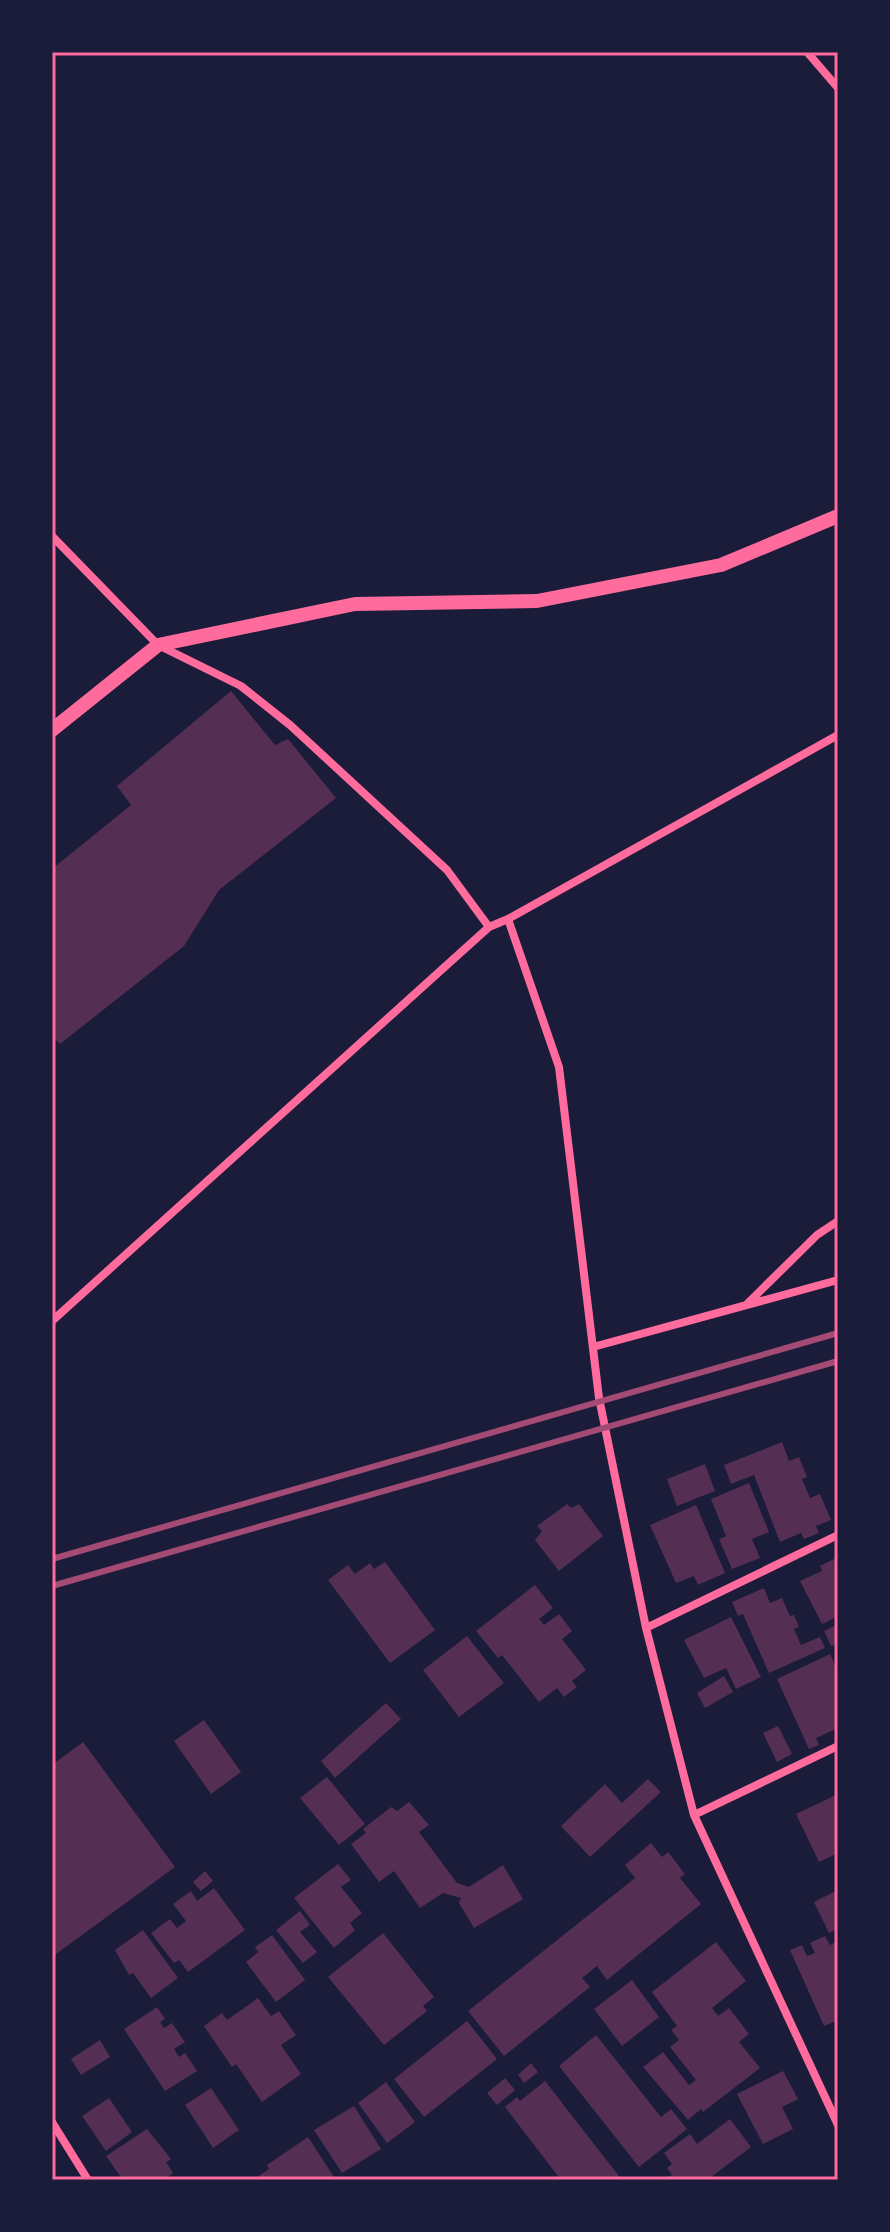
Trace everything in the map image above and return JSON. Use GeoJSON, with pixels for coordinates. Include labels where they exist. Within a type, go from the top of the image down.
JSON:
{"type":"FeatureCollection","features":[{"type":"Feature","properties":{"kind":"street"},"geometry":{"type":"LineString","coordinates":[[807,52],[838,88]]}},
{"type":"Feature","properties":{"kind":"street"},"geometry":{"type":"LineString","coordinates":[[52,730],[158,645],[355,604],[537,601],[721,565],[838,516]]}},
{"type":"Feature","properties":{"kind":"street"},"geometry":{"type":"LineString","coordinates":[[52,536],[158,645],[241,686],[290,725],[447,870],[489,927]]}},
{"type":"Feature","properties":{"kind":"street"},"geometry":{"type":"LineString","coordinates":[[52,1321],[489,927],[838,735]]}},
{"type":"Feature","properties":{"kind":"street"},"geometry":{"type":"LineString","coordinates":[[508,919],[559,1067],[599,1398],[646,1628],[694,1815],[838,2125]]}},
{"type":"Feature","properties":{"kind":"street"},"geometry":{"type":"LineString","coordinates":[[746,1306],[817,1235],[838,1221]]}},
{"type":"Feature","properties":{"kind":"street"},"geometry":{"type":"LineString","coordinates":[[593,1347],[838,1280]]}},
{"type":"Feature","properties":{"kind":"street"},"geometry":{"type":"LineString","coordinates":[[646,1628],[838,1535]]}},
{"type":"Feature","properties":{"kind":"street"},"geometry":{"type":"LineString","coordinates":[[694,1815],[838,1746]]}},
{"type":"Feature","properties":{"kind":"street"},"geometry":{"type":"LineString","coordinates":[[52,2122],[88,2180]]}},
{"type":"Feature","properties":{"kind":"building"},"geometry":{"type":"Polygon","coordinates":[[[231,691],[275,745],[288,739],[336,798],[219,890],[184,946],[60,1044],[52,1036],[52,869],[131,805],[117,786],[231,691]]]}},
{"type":"Feature","properties":{"kind":"building"},"geometry":{"type":"Polygon","coordinates":[[[782,1442],[789,1461],[799,1457],[807,1477],[802,1479],[810,1498],[820,1494],[831,1520],[816,1526],[819,1533],[804,1539],[801,1533],[780,1542],[754,1475],[731,1484],[724,1465],[782,1442]]]}},
{"type":"Feature","properties":{"kind":"building"},"geometry":{"type":"Polygon","coordinates":[[[705,1464],[715,1491],[677,1506],[667,1479],[705,1464]]]}},
{"type":"Feature","properties":{"kind":"building"},"geometry":{"type":"Polygon","coordinates":[[[749,1483],[769,1532],[752,1539],[760,1558],[732,1569],[719,1539],[726,1536],[711,1499],[749,1483]]]}},
{"type":"Feature","properties":{"kind":"building"},"geometry":{"type":"Polygon","coordinates":[[[567,1504],[571,1508],[579,1504],[603,1536],[559,1571],[535,1540],[542,1531],[537,1526],[567,1504]]]}},
{"type":"Feature","properties":{"kind":"building"},"geometry":{"type":"Polygon","coordinates":[[[696,1505],[725,1573],[698,1585],[694,1576],[676,1583],[650,1525],[696,1505]]]}},
{"type":"Feature","properties":{"kind":"building"},"geometry":{"type":"Polygon","coordinates":[[[834,1559],[838,1567],[838,1616],[822,1624],[800,1581],[822,1571],[820,1566],[834,1559]]]}},
{"type":"Feature","properties":{"kind":"building"},"geometry":{"type":"Polygon","coordinates":[[[385,1562],[435,1630],[390,1663],[328,1580],[348,1565],[355,1574],[370,1563],[374,1569],[385,1562]]]}},
{"type":"Feature","properties":{"kind":"building"},"geometry":{"type":"Polygon","coordinates":[[[535,1585],[553,1608],[539,1619],[544,1625],[559,1614],[572,1631],[562,1639],[586,1670],[572,1681],[577,1687],[564,1697],[557,1688],[539,1702],[502,1655],[498,1658],[476,1631],[535,1585]]]}},
{"type":"Feature","properties":{"kind":"building"},"geometry":{"type":"Polygon","coordinates":[[[764,1588],[770,1603],[782,1598],[790,1616],[794,1615],[799,1627],[794,1629],[801,1645],[820,1637],[825,1648],[769,1673],[743,1614],[738,1616],[732,1602],[764,1588]]]}},
{"type":"Feature","properties":{"kind":"building"},"geometry":{"type":"Polygon","coordinates":[[[731,1617],[761,1677],[736,1689],[726,1668],[704,1678],[684,1640],[731,1617]]]}},
{"type":"Feature","properties":{"kind":"building"},"geometry":{"type":"Polygon","coordinates":[[[838,1624],[838,1643],[831,1646],[824,1631],[838,1624]]]}},
{"type":"Feature","properties":{"kind":"building"},"geometry":{"type":"Polygon","coordinates":[[[467,1636],[504,1683],[459,1717],[423,1670],[467,1636]]]}},
{"type":"Feature","properties":{"kind":"building"},"geometry":{"type":"Polygon","coordinates":[[[830,1654],[838,1672],[838,1728],[816,1738],[819,1745],[809,1749],[777,1679],[830,1654]]]}},
{"type":"Feature","properties":{"kind":"building"},"geometry":{"type":"Polygon","coordinates":[[[724,1676],[733,1692],[705,1708],[697,1693],[724,1676]]]}},
{"type":"Feature","properties":{"kind":"building"},"geometry":{"type":"Polygon","coordinates":[[[386,1703],[401,1719],[335,1778],[321,1761],[386,1703]]]}},
{"type":"Feature","properties":{"kind":"building"},"geometry":{"type":"Polygon","coordinates":[[[204,1720],[241,1772],[211,1794],[174,1741],[204,1720]]]}},
{"type":"Feature","properties":{"kind":"building"},"geometry":{"type":"Polygon","coordinates":[[[778,1726],[792,1754],[777,1762],[763,1733],[778,1726]]]}},
{"type":"Feature","properties":{"kind":"building"},"geometry":{"type":"Polygon","coordinates":[[[83,1742],[175,1867],[52,1957],[52,1765],[83,1742]]]}},
{"type":"Feature","properties":{"kind":"building"},"geometry":{"type":"Polygon","coordinates":[[[327,1777],[365,1824],[339,1845],[300,1798],[327,1777]]]}},
{"type":"Feature","properties":{"kind":"building"},"geometry":{"type":"Polygon","coordinates":[[[648,1779],[661,1792],[590,1857],[561,1826],[605,1784],[622,1803],[648,1779]]]}},
{"type":"Feature","properties":{"kind":"building"},"geometry":{"type":"Polygon","coordinates":[[[838,1794],[838,1853],[819,1862],[796,1814],[838,1794]]]}},
{"type":"Feature","properties":{"kind":"building"},"geometry":{"type":"Polygon","coordinates":[[[409,1802],[429,1825],[419,1832],[457,1883],[469,1887],[503,1865],[523,1899],[474,1928],[459,1903],[461,1898],[443,1893],[420,1908],[394,1871],[379,1882],[351,1844],[366,1833],[363,1829],[391,1807],[397,1811],[409,1802]]]}},
{"type":"Feature","properties":{"kind":"building"},"geometry":{"type":"Polygon","coordinates":[[[651,1843],[662,1857],[668,1852],[685,1874],[680,1878],[701,1904],[607,1980],[597,1966],[582,1978],[590,1987],[504,2056],[468,2011],[635,1878],[625,1865],[651,1843]]]}},
{"type":"Feature","properties":{"kind":"building"},"geometry":{"type":"Polygon","coordinates":[[[338,1864],[351,1880],[341,1887],[362,1913],[350,1923],[355,1930],[334,1948],[294,1898],[338,1864]]]}},
{"type":"Feature","properties":{"kind":"building"},"geometry":{"type":"Polygon","coordinates":[[[205,1871],[213,1881],[201,1891],[193,1882],[205,1871]]]}},
{"type":"Feature","properties":{"kind":"building"},"geometry":{"type":"Polygon","coordinates":[[[214,1888],[245,1930],[188,1972],[179,1960],[174,1963],[151,1933],[170,1919],[177,1928],[186,1921],[173,1904],[191,1891],[197,1901],[214,1888]]]}},
{"type":"Feature","properties":{"kind":"building"},"geometry":{"type":"Polygon","coordinates":[[[838,1890],[838,1929],[829,1933],[814,1902],[838,1890]]]}},
{"type":"Feature","properties":{"kind":"building"},"geometry":{"type":"Polygon","coordinates":[[[300,1911],[310,1925],[300,1932],[317,1952],[303,1963],[276,1930],[300,1911]]]}},
{"type":"Feature","properties":{"kind":"building"},"geometry":{"type":"Polygon","coordinates":[[[143,1930],[178,1978],[151,1998],[133,1973],[129,1975],[115,1950],[143,1930]]]}},
{"type":"Feature","properties":{"kind":"building"},"geometry":{"type":"Polygon","coordinates":[[[383,1933],[434,1997],[423,2006],[427,2011],[384,2045],[328,1977],[383,1933]]]}},
{"type":"Feature","properties":{"kind":"building"},"geometry":{"type":"Polygon","coordinates":[[[272,1935],[305,1980],[276,2002],[246,1962],[258,1952],[255,1947],[272,1935]]]}},
{"type":"Feature","properties":{"kind":"building"},"geometry":{"type":"Polygon","coordinates":[[[825,1936],[830,1945],[838,1941],[838,2020],[824,2026],[790,1950],[802,1945],[807,1956],[815,1953],[810,1943],[825,1936]]]}},
{"type":"Feature","properties":{"kind":"building"},"geometry":{"type":"Polygon","coordinates":[[[716,1942],[746,1981],[712,2008],[718,2016],[729,2008],[749,2034],[739,2042],[760,2068],[688,2120],[643,2067],[663,2052],[689,2085],[696,2080],[670,2047],[679,2040],[671,2030],[677,2026],[652,1992],[716,1942]]]}},
{"type":"Feature","properties":{"kind":"building"},"geometry":{"type":"Polygon","coordinates":[[[632,1980],[659,2017],[622,2046],[594,2009],[632,1980]]]}},
{"type":"Feature","properties":{"kind":"building"},"geometry":{"type":"Polygon","coordinates":[[[258,1998],[271,2016],[279,2011],[296,2035],[281,2045],[301,2074],[262,2102],[236,2064],[232,2067],[204,2026],[222,2013],[227,2020],[258,1998]]]}},
{"type":"Feature","properties":{"kind":"building"},"geometry":{"type":"Polygon","coordinates":[[[157,2007],[165,2019],[160,2022],[164,2028],[172,2023],[185,2042],[174,2049],[179,2057],[185,2053],[197,2071],[165,2091],[124,2029],[157,2007]]]}},
{"type":"Feature","properties":{"kind":"building"},"geometry":{"type":"Polygon","coordinates":[[[467,2021],[497,2059],[424,2117],[394,2079],[467,2021]]]}},
{"type":"Feature","properties":{"kind":"building"},"geometry":{"type":"Polygon","coordinates":[[[596,2035],[661,2117],[671,2109],[687,2129],[639,2167],[559,2066],[596,2035]]]}},
{"type":"Feature","properties":{"kind":"building"},"geometry":{"type":"Polygon","coordinates":[[[100,2040],[110,2057],[81,2075],[71,2059],[100,2040]]]}},
{"type":"Feature","properties":{"kind":"building"},"geometry":{"type":"Polygon","coordinates":[[[531,2063],[538,2072],[524,2083],[518,2075],[531,2063]]]}},
{"type":"Feature","properties":{"kind":"building"},"geometry":{"type":"Polygon","coordinates":[[[783,2071],[798,2099],[782,2107],[793,2129],[763,2144],[737,2094],[783,2071]]]}},
{"type":"Feature","properties":{"kind":"building"},"geometry":{"type":"Polygon","coordinates":[[[505,2078],[515,2090],[497,2105],[487,2093],[505,2078]]]}},
{"type":"Feature","properties":{"kind":"building"},"geometry":{"type":"Polygon","coordinates":[[[545,2081],[622,2180],[561,2180],[505,2107],[517,2097],[520,2101],[545,2081]]]}},
{"type":"Feature","properties":{"kind":"building"},"geometry":{"type":"Polygon","coordinates":[[[386,2082],[415,2122],[387,2143],[358,2103],[386,2082]]]}},
{"type":"Feature","properties":{"kind":"building"},"geometry":{"type":"Polygon","coordinates":[[[211,2088],[239,2130],[213,2148],[185,2105],[211,2088]]]}},
{"type":"Feature","properties":{"kind":"building"},"geometry":{"type":"Polygon","coordinates":[[[109,2098],[132,2132],[106,2151],[82,2116],[109,2098]]]}},
{"type":"Feature","properties":{"kind":"building"},"geometry":{"type":"Polygon","coordinates":[[[354,2106],[381,2149],[342,2173],[314,2130],[354,2106]]]}},
{"type":"Feature","properties":{"kind":"building"},"geometry":{"type":"Polygon","coordinates":[[[730,2119],[751,2147],[707,2180],[670,2180],[668,2177],[672,2175],[667,2168],[672,2164],[664,2153],[690,2134],[697,2144],[730,2119]]]}},
{"type":"Feature","properties":{"kind":"building"},"geometry":{"type":"Polygon","coordinates":[[[147,2129],[171,2159],[166,2162],[173,2173],[163,2180],[123,2180],[106,2156],[147,2129]]]}},
{"type":"Feature","properties":{"kind":"building"},"geometry":{"type":"Polygon","coordinates":[[[308,2137],[336,2180],[253,2180],[269,2169],[267,2165],[308,2137]]]}},
{"type":"Feature","properties":{"kind":"railway"},"geometry":{"type":"LineString","coordinates":[[52,1559],[838,1333]]}},
{"type":"Feature","properties":{"kind":"railway"},"geometry":{"type":"LineString","coordinates":[[52,1586],[838,1361]]}}]}
